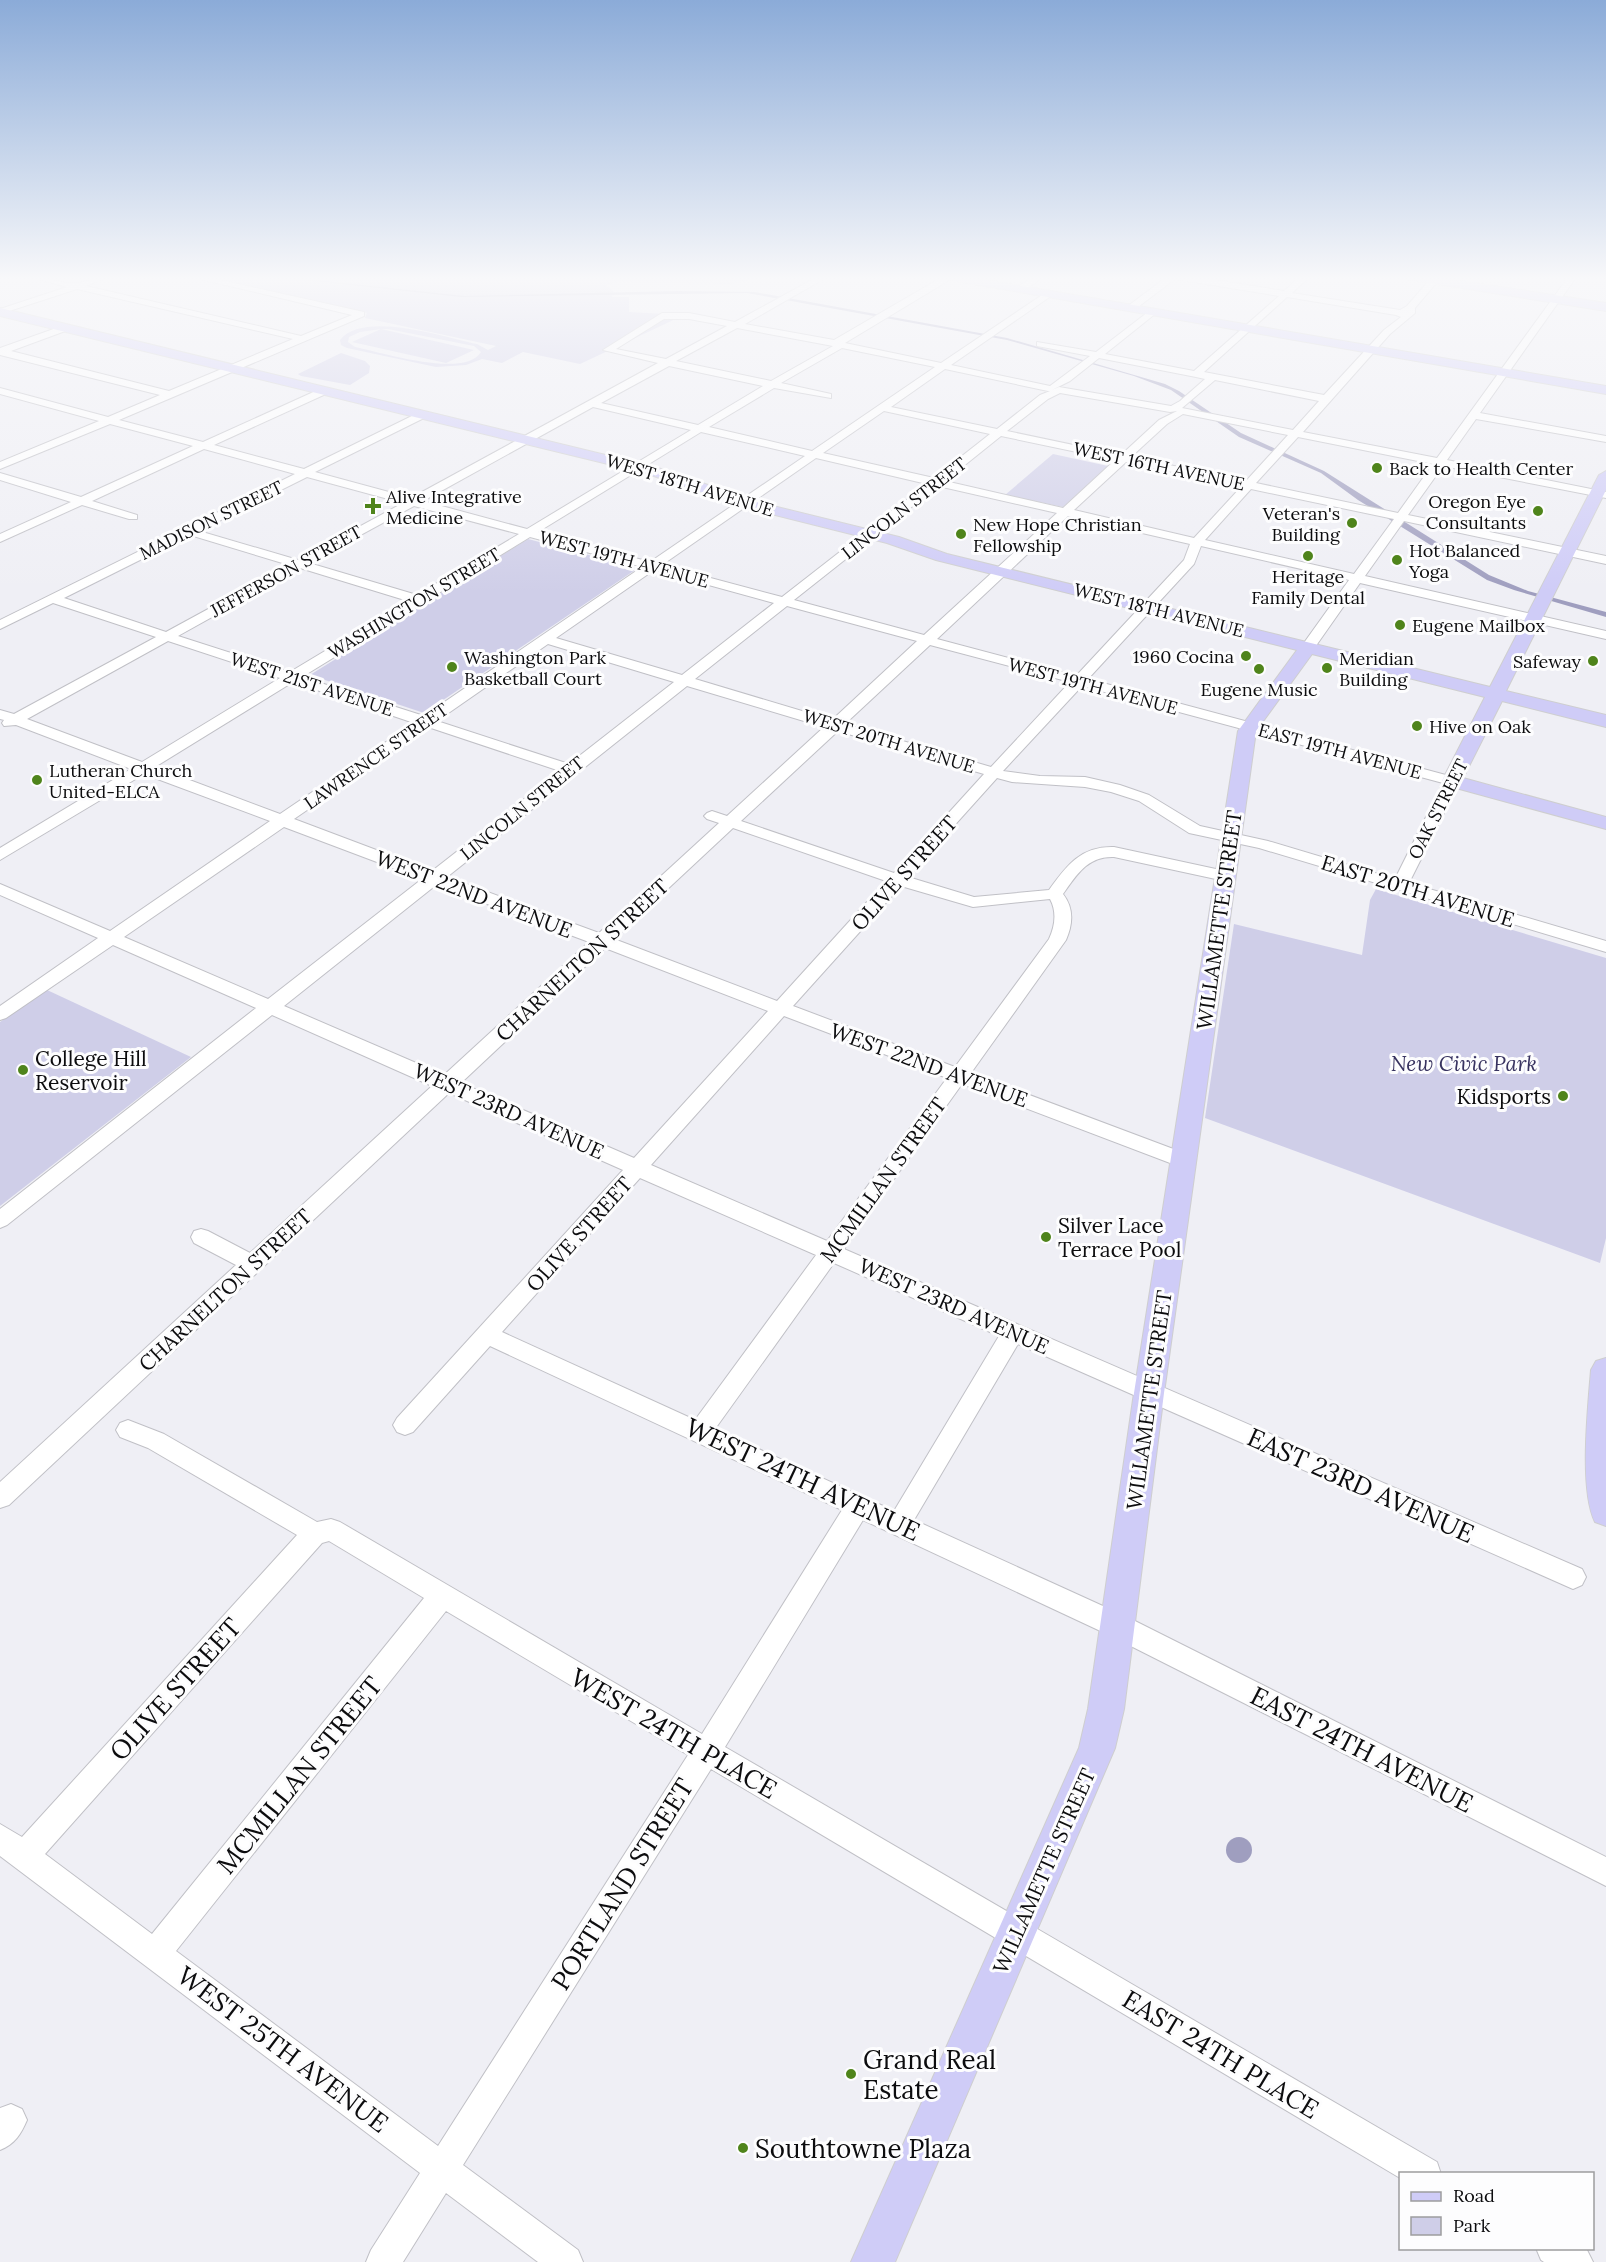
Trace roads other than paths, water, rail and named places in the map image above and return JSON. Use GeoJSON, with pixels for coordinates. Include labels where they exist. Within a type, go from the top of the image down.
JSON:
{"type":"FeatureCollection","features":[{"type":"Feature","properties":{"kind":"main road","name":"WEST 18TH AVENUE"},"geometry":{"type":"LineString","coordinates":[[284,382],[637,467],[677,478],[745,502],[869,534],[942,557],[1606,720]]}},
{"type":"Feature","properties":{"kind":"main road"},"geometry":{"type":"LineString","coordinates":[[1555,382],[1606,390]]}},
{"type":"Feature","properties":{"kind":"main road","name":"OAK STREET"},"geometry":{"type":"LineString","coordinates":[[1452,781],[1567,552],[1601,494],[1606,475]]}},
{"type":"Feature","properties":{"kind":"main road","name":"WILLAMETTE STREET"},"geometry":{"type":"LineString","coordinates":[[873,2262],[1097,1748],[1106,1709],[1149,1393],[1185,1161],[1230,838],[1249,726],[1308,647]]}},
{"type":"Feature","properties":{"kind":"main road","name":"EAST 19TH AVENUE"},"geometry":{"type":"LineString","coordinates":[[1452,781],[1606,823]]}},
{"type":"Feature","properties":{"kind":"main road"},"geometry":{"type":"LineString","coordinates":[[1606,1370],[1601,1415],[1601,1457],[1606,1512]]}},
{"type":"Feature","properties":{"kind":"street"},"geometry":{"type":"LineString","coordinates":[[122,382],[171,394]]}},
{"type":"Feature","properties":{"kind":"street"},"geometry":{"type":"LineString","coordinates":[[0,466],[201,382]]}},
{"type":"Feature","properties":{"kind":"street","name":"JEFFERSON STREET"},"geometry":{"type":"LineString","coordinates":[[5,721],[167,636],[632,382]]}},
{"type":"Feature","properties":{"kind":"street"},"geometry":{"type":"LineString","coordinates":[[761,382],[827,396]]}},
{"type":"Feature","properties":{"kind":"street","name":"WASHINGTON STREET"},"geometry":{"type":"LineString","coordinates":[[0,855],[777,382]]}},
{"type":"Feature","properties":{"kind":"street","name":"LAWRENCE STREET"},"geometry":{"type":"LineString","coordinates":[[0,1014],[920,382]]}},
{"type":"Feature","properties":{"kind":"street"},"geometry":{"type":"LineString","coordinates":[[1022,382],[1601,494]]}},
{"type":"Feature","properties":{"kind":"street","name":"LINCOLN STREET"},"geometry":{"type":"LineString","coordinates":[[0,1220],[1064,382]]}},
{"type":"Feature","properties":{"kind":"street","name":"CHARNELTON STREET"},"geometry":{"type":"LineString","coordinates":[[0,1497],[924,641],[1208,382]]}},
{"type":"Feature","properties":{"kind":"street"},"geometry":{"type":"LineString","coordinates":[[1237,382],[1327,399]]}},
{"type":"Feature","properties":{"kind":"street","name":"OLIVE STREET"},"geometry":{"type":"LineString","coordinates":[[405,1425],[782,1010],[994,772],[1190,561],[1197,542],[1342,382]]}},
{"type":"Feature","properties":{"kind":"street","name":"WILLAMETTE STREET"},"geometry":{"type":"LineString","coordinates":[[1308,647],[1498,382]]}},
{"type":"Feature","properties":{"kind":"street"},"geometry":{"type":"LineString","coordinates":[[0,538],[324,391]]}},
{"type":"Feature","properties":{"kind":"street","name":"WEST 19TH AVENUE"},"geometry":{"type":"LineString","coordinates":[[0,392],[924,641],[1249,726]]}},
{"type":"Feature","properties":{"kind":"street"},"geometry":{"type":"LineString","coordinates":[[0,406],[21,397]]}},
{"type":"Feature","properties":{"kind":"street"},"geometry":{"type":"LineString","coordinates":[[592,404],[1606,635]]}},
{"type":"Feature","properties":{"kind":"street","name":"WEST 16TH AVENUE"},"geometry":{"type":"LineString","coordinates":[[882,408],[1606,560]]}},
{"type":"Feature","properties":{"kind":"street","name":"MADISON STREET"},"geometry":{"type":"LineString","coordinates":[[0,625],[422,415]]}},
{"type":"Feature","properties":{"kind":"street"},"geometry":{"type":"LineString","coordinates":[[1474,415],[1606,439]]}},
{"type":"Feature","properties":{"kind":"street"},"geometry":{"type":"LineString","coordinates":[[0,476],[133,517]]}},
{"type":"Feature","properties":{"kind":"street"},"geometry":{"type":"LineString","coordinates":[[188,531],[419,600]]}},
{"type":"Feature","properties":{"kind":"street","name":"WEST 21ST AVENUE"},"geometry":{"type":"LineString","coordinates":[[53,599],[570,769]]}},
{"type":"Feature","properties":{"kind":"street","name":"WEST 20TH AVENUE"},"geometry":{"type":"LineString","coordinates":[[545,639],[994,772],[1026,780],[1071,780],[1114,788],[1157,805],[1195,830],[1230,838]]}},
{"type":"Feature","properties":{"kind":"street","name":"WEST 22ND AVENUE"},"geometry":{"type":"LineString","coordinates":[[5,721],[142,768],[1185,1161]]}},
{"type":"Feature","properties":{"kind":"street","name":"EAST 19TH AVENUE"},"geometry":{"type":"LineString","coordinates":[[1249,726],[1452,781]]}},
{"type":"Feature","properties":{"kind":"street","name":"OAK STREET"},"geometry":{"type":"LineString","coordinates":[[1400,885],[1452,781]]}},
{"type":"Feature","properties":{"kind":"street"},"geometry":{"type":"LineString","coordinates":[[712,816],[898,880],[973,902],[1054,894],[1082,859],[1100,851],[1226,876]]}},
{"type":"Feature","properties":{"kind":"street","name":"EAST 20TH AVENUE"},"geometry":{"type":"LineString","coordinates":[[1230,838],[1262,844],[1606,947]]}},
{"type":"Feature","properties":{"kind":"street","name":"WEST 23RD AVENUE"},"geometry":{"type":"LineString","coordinates":[[0,889],[1014,1331],[1149,1393]]}},
{"type":"Feature","properties":{"kind":"street","name":"MCMILLAN STREET"},"geometry":{"type":"LineString","coordinates":[[700,1432],[1057,940],[1063,928],[1062,912],[1059,898],[1054,894]]}},
{"type":"Feature","properties":{"kind":"street"},"geometry":{"type":"LineString","coordinates":[[201,1237],[253,1263]]}},
{"type":"Feature","properties":{"kind":"street"},"geometry":{"type":"LineString","coordinates":[[899,1524],[1014,1331]]}},
{"type":"Feature","properties":{"kind":"street","name":"WEST 24TH AVENUE"},"geometry":{"type":"LineString","coordinates":[[487,1335],[1118,1626]]}},
{"type":"Feature","properties":{"kind":"street","name":"EAST 23RD AVENUE"},"geometry":{"type":"LineString","coordinates":[[1149,1393],[1573,1577]]}},
{"type":"Feature","properties":{"kind":"street","name":"WEST 24TH PLACE"},"geometry":{"type":"LineString","coordinates":[[128,1430],[156,1442],[441,1596],[1017,1933]]}},
{"type":"Feature","properties":{"kind":"street","name":"PORTLAND STREET"},"geometry":{"type":"LineString","coordinates":[[383,2262],[706,1752],[859,1505]]}},
{"type":"Feature","properties":{"kind":"street","name":"OLIVE STREET"},"geometry":{"type":"LineString","coordinates":[[24,1856],[323,1532]]}},
{"type":"Feature","properties":{"kind":"street","name":"MCMILLAN STREET"},"geometry":{"type":"LineString","coordinates":[[156,1953],[441,1596]]}},
{"type":"Feature","properties":{"kind":"street","name":"EAST 24TH AVENUE"},"geometry":{"type":"LineString","coordinates":[[1118,1626],[1606,1872]]}},
{"type":"Feature","properties":{"kind":"street","name":"WEST 25TH AVENUE"},"geometry":{"type":"LineString","coordinates":[[0,1838],[566,2262]]}},
{"type":"Feature","properties":{"kind":"street","name":"EAST 24TH PLACE"},"geometry":{"type":"LineString","coordinates":[[1017,1933],[1422,2172]]}},
{"type":"Feature","properties":{"kind":"street"},"geometry":{"type":"LineString","coordinates":[[1556,2250],[1576,2262]]}},
{"type":"Feature","properties":{"kind":"place","name":"Back to Health Center"},"geometry":{"type":"Point","coordinates":[1377,468]}},
{"type":"Feature","properties":{"kind":"place","name":"Alive Integrative Medicine"},"geometry":{"type":"Point","coordinates":[373,506]}},
{"type":"Feature","properties":{"kind":"place","name":"Oregon Eye Consultants"},"geometry":{"type":"Point","coordinates":[1538,511]}},
{"type":"Feature","properties":{"kind":"place","name":"Veteran's Building"},"geometry":{"type":"Point","coordinates":[1352,523]}},
{"type":"Feature","properties":{"kind":"place","name":"New Hope Christian Fellowship"},"geometry":{"type":"Point","coordinates":[961,534]}},
{"type":"Feature","properties":{"kind":"place","name":"Heritage Family Dental"},"geometry":{"type":"Point","coordinates":[1308,556]}},
{"type":"Feature","properties":{"kind":"place","name":"Hot Balanced Yoga"},"geometry":{"type":"Point","coordinates":[1397,560]}},
{"type":"Feature","properties":{"kind":"place","name":"Eugene Mailbox"},"geometry":{"type":"Point","coordinates":[1400,625]}},
{"type":"Feature","properties":{"kind":"place","name":"1960 Cocina"},"geometry":{"type":"Point","coordinates":[1246,656]}},
{"type":"Feature","properties":{"kind":"place","name":"Safeway"},"geometry":{"type":"Point","coordinates":[1593,661]}},
{"type":"Feature","properties":{"kind":"place","name":"Washington Park Basketball Court"},"geometry":{"type":"Point","coordinates":[452,667]}},
{"type":"Feature","properties":{"kind":"place","name":"Meridian Building"},"geometry":{"type":"Point","coordinates":[1327,668]}},
{"type":"Feature","properties":{"kind":"place","name":"Eugene Music"},"geometry":{"type":"Point","coordinates":[1259,669]}},
{"type":"Feature","properties":{"kind":"place","name":"Hive on Oak"},"geometry":{"type":"Point","coordinates":[1417,726]}},
{"type":"Feature","properties":{"kind":"place","name":"Lutheran Church United-ELCA"},"geometry":{"type":"Point","coordinates":[37,780]}},
{"type":"Feature","properties":{"kind":"place","name":"College Hill Reservoir"},"geometry":{"type":"Point","coordinates":[23,1070]}},
{"type":"Feature","properties":{"kind":"place","name":"Kidsports"},"geometry":{"type":"Point","coordinates":[1563,1096]}},
{"type":"Feature","properties":{"kind":"place","name":"Silver Lace Terrace Pool"},"geometry":{"type":"Point","coordinates":[1046,1237]}},
{"type":"Feature","properties":{"kind":"place","name":"Grand Real Estate"},"geometry":{"type":"Point","coordinates":[851,2074]}},
{"type":"Feature","properties":{"kind":"place","name":"Southtowne Plaza"},"geometry":{"type":"Point","coordinates":[743,2148]}},
{"type":"Feature","properties":{"kind":"park label","name":"New Civic Park"},"geometry":{"type":"Point","coordinates":[1464,1063]}}]}
